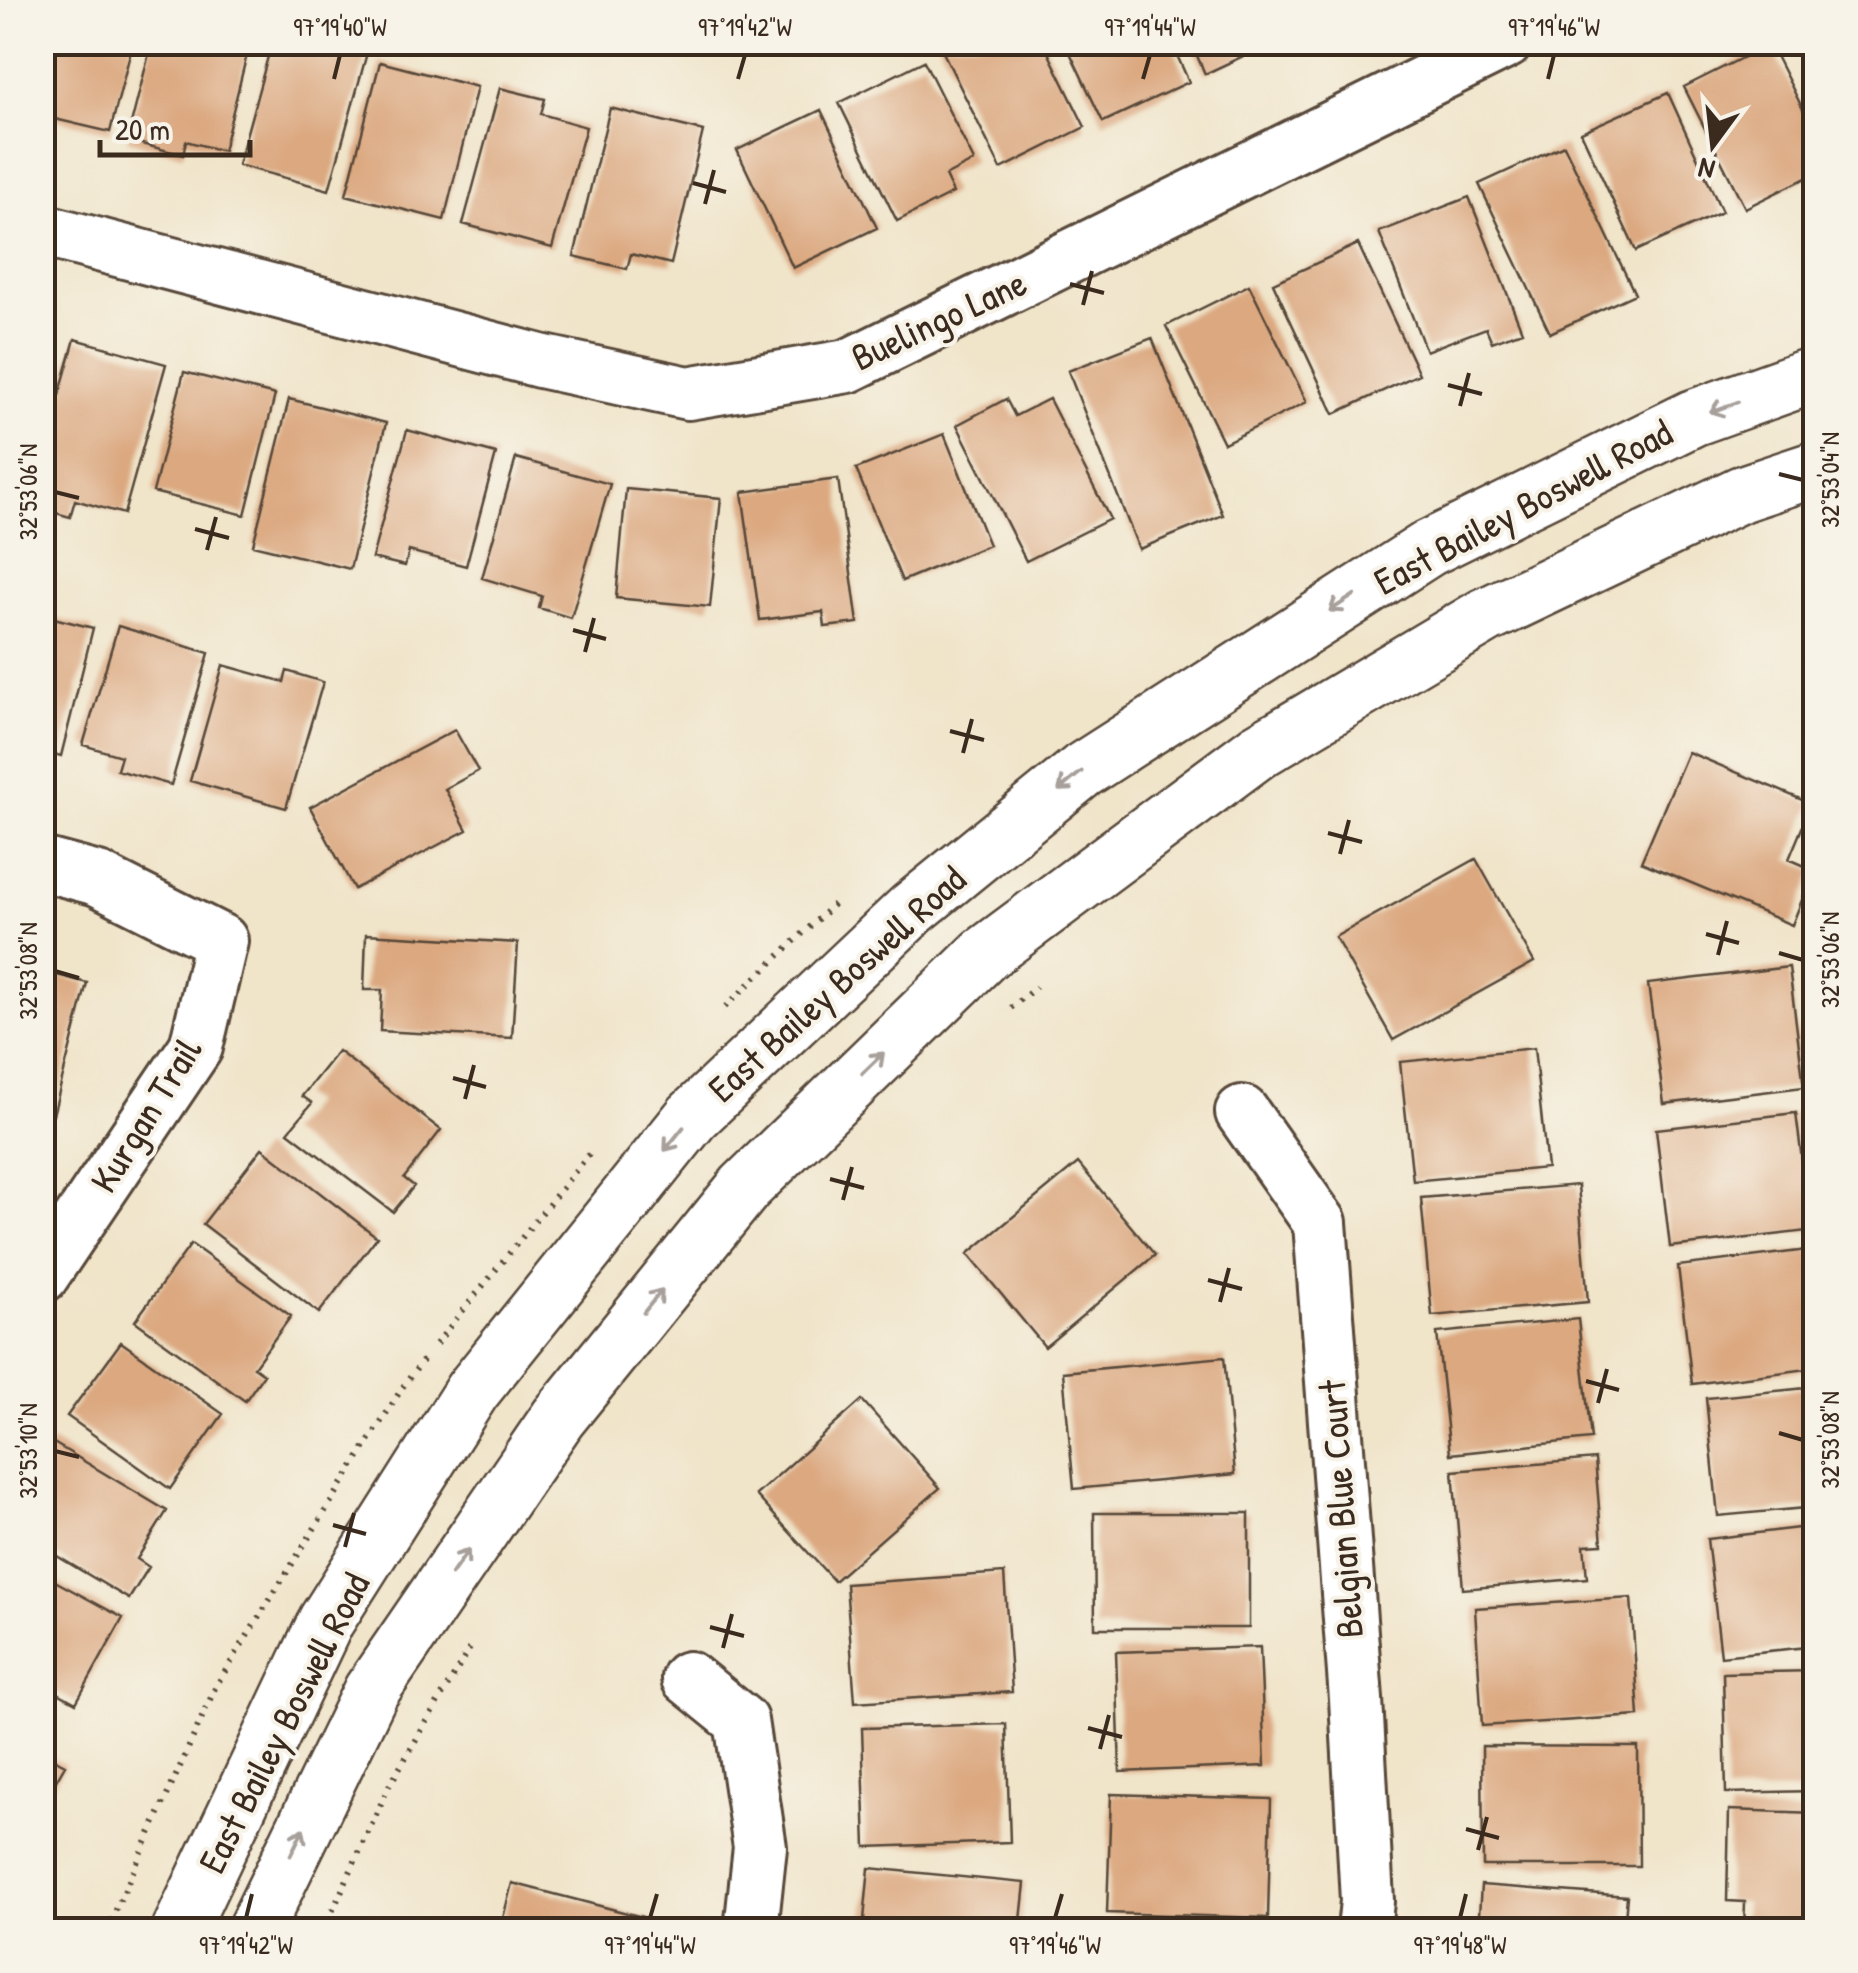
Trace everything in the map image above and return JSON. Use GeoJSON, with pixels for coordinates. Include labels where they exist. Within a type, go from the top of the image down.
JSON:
{"type":"FeatureCollection","features":[{"type":"Feature","properties":{"kind":"street","name":"Buelingo Lane"},"geometry":{"type":"LineString","coordinates":[[42,230],[540,360],[688,393],[848,366],[1506,42]]}},
{"type":"Feature","properties":{"kind":"street","name":"East Bailey Boswell Road"},"geometry":{"type":"LineString","coordinates":[[180,1930],[326,1621],[472,1391],[692,1117],[912,910],[1084,770],[1428,548],[1693,418],[1816,374]]}},
{"type":"Feature","properties":{"kind":"street","name":"East Bailey Boswell Road"},"geometry":{"type":"LineString","coordinates":[[256,1930],[371,1691],[558,1418],[745,1187],[985,954],[1258,751],[1485,616],[1741,494],[1816,468]]}},
{"type":"Feature","properties":{"kind":"street","name":"Kurgan Trail"},"geometry":{"type":"LineString","coordinates":[[42,864],[98,879],[221,941],[196,1047],[42,1276]]}},
{"type":"Feature","properties":{"kind":"street","name":"Belgian Blue Court"},"geometry":{"type":"LineString","coordinates":[[1242,1112],[1320,1223],[1356,1699],[1367,1901],[1364,1930]]}},
{"type":"Feature","properties":{"kind":"street"},"geometry":{"type":"LineString","coordinates":[[688,1678],[741,1721],[760,1847],[751,1930]]}},
{"type":"Feature","properties":{"kind":"path"},"geometry":{"type":"LineString","coordinates":[[1002,1015],[1046,979]]}},
{"type":"Feature","properties":{"kind":"path"},"geometry":{"type":"LineString","coordinates":[[324,1930],[389,1786],[479,1634]]}},
{"type":"Feature","properties":{"kind":"building"},"geometry":{"type":"Polygon","coordinates":[[[42,42],[133,42],[110,132],[42,116],[42,42]]]}},
{"type":"Feature","properties":{"kind":"building"},"geometry":{"type":"Polygon","coordinates":[[[152,42],[250,42],[223,151],[186,141],[183,155],[127,140],[152,42]]]}},
{"type":"Feature","properties":{"kind":"building"},"geometry":{"type":"Polygon","coordinates":[[[272,42],[370,42],[329,190],[238,165],[272,42]]]}},
{"type":"Feature","properties":{"kind":"building"},"geometry":{"type":"Polygon","coordinates":[[[938,42],[1043,42],[1085,127],[1001,169],[938,42]]]}},
{"type":"Feature","properties":{"kind":"building"},"geometry":{"type":"Polygon","coordinates":[[[1065,42],[1171,42],[1189,82],[1103,122],[1065,42]]]}},
{"type":"Feature","properties":{"kind":"building"},"geometry":{"type":"Polygon","coordinates":[[[1191,42],[1273,42],[1205,74],[1191,42]]]}},
{"type":"Feature","properties":{"kind":"building"},"geometry":{"type":"Polygon","coordinates":[[[1793,42],[1816,42],[1816,93],[1793,42]]]}},
{"type":"Feature","properties":{"kind":"building"},"geometry":{"type":"Polygon","coordinates":[[[1770,44],[1816,135],[1816,173],[1745,208],[1684,87],[1770,44]]]}},
{"type":"Feature","properties":{"kind":"building"},"geometry":{"type":"Polygon","coordinates":[[[924,61],[974,161],[945,176],[953,193],[897,221],[839,103],[924,61]]]}},
{"type":"Feature","properties":{"kind":"building"},"geometry":{"type":"Polygon","coordinates":[[[380,62],[477,87],[444,220],[346,195],[380,62]]]}},
{"type":"Feature","properties":{"kind":"building"},"geometry":{"type":"Polygon","coordinates":[[[500,88],[545,99],[541,114],[586,127],[552,248],[463,224],[500,88]]]}},
{"type":"Feature","properties":{"kind":"building"},"geometry":{"type":"Polygon","coordinates":[[[1668,93],[1722,212],[1636,251],[1581,132],[1668,93]]]}},
{"type":"Feature","properties":{"kind":"building"},"geometry":{"type":"Polygon","coordinates":[[[610,108],[703,131],[671,264],[631,254],[627,269],[574,256],[610,108]]]}},
{"type":"Feature","properties":{"kind":"building"},"geometry":{"type":"Polygon","coordinates":[[[821,110],[877,228],[793,268],[737,150],[821,110]]]}},
{"type":"Feature","properties":{"kind":"building"},"geometry":{"type":"Polygon","coordinates":[[[1564,145],[1635,294],[1550,333],[1479,184],[1564,145]]]}},
{"type":"Feature","properties":{"kind":"building"},"geometry":{"type":"Polygon","coordinates":[[[1469,197],[1522,331],[1492,342],[1486,328],[1426,351],[1379,232],[1469,197]]]}},
{"type":"Feature","properties":{"kind":"building"},"geometry":{"type":"Polygon","coordinates":[[[1358,244],[1419,374],[1334,414],[1273,283],[1358,244]]]}},
{"type":"Feature","properties":{"kind":"building"},"geometry":{"type":"Polygon","coordinates":[[[1249,285],[1307,402],[1224,443],[1166,326],[1249,285]]]}},
{"type":"Feature","properties":{"kind":"building"},"geometry":{"type":"Polygon","coordinates":[[[42,329],[55,333],[44,374],[42,374],[42,329]]]}},
{"type":"Feature","properties":{"kind":"building"},"geometry":{"type":"Polygon","coordinates":[[[1152,338],[1223,515],[1139,549],[1068,371],[1152,338]]]}},
{"type":"Feature","properties":{"kind":"building"},"geometry":{"type":"Polygon","coordinates":[[[75,339],[166,364],[124,514],[75,500],[70,517],[42,509],[42,456],[75,339]]]}},
{"type":"Feature","properties":{"kind":"building"},"geometry":{"type":"Polygon","coordinates":[[[184,372],[275,395],[245,515],[153,492],[184,372]]]}},
{"type":"Feature","properties":{"kind":"building"},"geometry":{"type":"Polygon","coordinates":[[[289,399],[386,423],[350,569],[253,545],[289,399]]]}},
{"type":"Feature","properties":{"kind":"building"},"geometry":{"type":"Polygon","coordinates":[[[1006,399],[1015,416],[1049,399],[1110,519],[1026,561],[957,425],[1006,399]]]}},
{"type":"Feature","properties":{"kind":"building"},"geometry":{"type":"Polygon","coordinates":[[[407,430],[496,454],[466,566],[409,551],[405,566],[372,558],[407,430]]]}},
{"type":"Feature","properties":{"kind":"building"},"geometry":{"type":"Polygon","coordinates":[[[944,434],[989,545],[902,581],[856,469],[944,434]]]}},
{"type":"Feature","properties":{"kind":"building"},"geometry":{"type":"Polygon","coordinates":[[[516,458],[610,484],[571,618],[539,608],[542,596],[482,578],[516,458]]]}},
{"type":"Feature","properties":{"kind":"building"},"geometry":{"type":"Polygon","coordinates":[[[838,479],[858,623],[825,627],[823,612],[760,620],[742,492],[838,479]]]}},
{"type":"Feature","properties":{"kind":"building"},"geometry":{"type":"Polygon","coordinates":[[[626,489],[721,498],[710,607],[616,598],[626,489]]]}},
{"type":"Feature","properties":{"kind":"building"},"geometry":{"type":"Polygon","coordinates":[[[42,615],[93,628],[61,756],[42,751],[42,615]]]}},
{"type":"Feature","properties":{"kind":"building"},"geometry":{"type":"Polygon","coordinates":[[[118,626],[209,653],[171,785],[117,770],[121,756],[83,745],[118,626]]]}},
{"type":"Feature","properties":{"kind":"building"},"geometry":{"type":"Polygon","coordinates":[[[223,665],[284,682],[287,671],[323,682],[286,808],[190,781],[223,665]]]}},
{"type":"Feature","properties":{"kind":"building"},"geometry":{"type":"Polygon","coordinates":[[[455,730],[478,771],[445,789],[467,830],[354,889],[310,807],[455,730]]]}},
{"type":"Feature","properties":{"kind":"building"},"geometry":{"type":"Polygon","coordinates":[[[1688,752],[1812,804],[1789,859],[1814,870],[1792,925],[1641,862],[1688,752]]]}},
{"type":"Feature","properties":{"kind":"building"},"geometry":{"type":"Polygon","coordinates":[[[1476,859],[1534,962],[1393,1040],[1335,937],[1476,859]]]}},
{"type":"Feature","properties":{"kind":"building"},"geometry":{"type":"Polygon","coordinates":[[[366,934],[518,943],[512,1038],[380,1031],[382,990],[364,990],[366,934]]]}},
{"type":"Feature","properties":{"kind":"building"},"geometry":{"type":"Polygon","coordinates":[[[1789,967],[1804,1087],[1664,1104],[1648,984],[1789,967]]]}},
{"type":"Feature","properties":{"kind":"building"},"geometry":{"type":"Polygon","coordinates":[[[42,971],[87,983],[53,1115],[42,1112],[42,971]]]}},
{"type":"Feature","properties":{"kind":"building"},"geometry":{"type":"Polygon","coordinates":[[[1534,1048],[1547,1168],[1413,1181],[1400,1062],[1534,1048]]]}},
{"type":"Feature","properties":{"kind":"building"},"geometry":{"type":"Polygon","coordinates":[[[338,1051],[441,1130],[404,1178],[414,1186],[393,1212],[288,1132],[312,1103],[302,1096],[338,1051]]]}},
{"type":"Feature","properties":{"kind":"building"},"geometry":{"type":"Polygon","coordinates":[[[1796,1113],[1804,1176],[1816,1175],[1816,1230],[1670,1247],[1656,1129],[1796,1113]]]}},
{"type":"Feature","properties":{"kind":"building"},"geometry":{"type":"Polygon","coordinates":[[[262,1148],[377,1237],[319,1313],[203,1224],[262,1148]]]}},
{"type":"Feature","properties":{"kind":"building"},"geometry":{"type":"Polygon","coordinates":[[[1078,1163],[1155,1255],[1045,1347],[968,1254],[1078,1163]]]}},
{"type":"Feature","properties":{"kind":"building"},"geometry":{"type":"Polygon","coordinates":[[[1578,1185],[1588,1302],[1432,1316],[1421,1198],[1578,1185]]]}},
{"type":"Feature","properties":{"kind":"building"},"geometry":{"type":"Polygon","coordinates":[[[191,1244],[291,1316],[254,1367],[264,1374],[245,1401],[135,1321],[191,1244]]]}},
{"type":"Feature","properties":{"kind":"building"},"geometry":{"type":"Polygon","coordinates":[[[1816,1249],[1816,1368],[1692,1384],[1678,1266],[1816,1249]]]}},
{"type":"Feature","properties":{"kind":"building"},"geometry":{"type":"Polygon","coordinates":[[[1578,1319],[1591,1439],[1450,1454],[1437,1333],[1578,1319]]]}},
{"type":"Feature","properties":{"kind":"building"},"geometry":{"type":"Polygon","coordinates":[[[121,1342],[223,1414],[170,1489],[67,1416],[121,1342]]]}},
{"type":"Feature","properties":{"kind":"building"},"geometry":{"type":"Polygon","coordinates":[[[1224,1357],[1235,1474],[1074,1489],[1063,1372],[1224,1357]]]}},
{"type":"Feature","properties":{"kind":"building"},"geometry":{"type":"Polygon","coordinates":[[[1816,1387],[1816,1507],[1718,1516],[1706,1398],[1816,1387]]]}},
{"type":"Feature","properties":{"kind":"building"},"geometry":{"type":"Polygon","coordinates":[[[862,1400],[940,1488],[834,1581],[756,1495],[862,1400]]]}},
{"type":"Feature","properties":{"kind":"building"},"geometry":{"type":"Polygon","coordinates":[[[52,1442],[167,1511],[137,1559],[149,1567],[129,1599],[42,1547],[42,1458],[52,1442]]]}},
{"type":"Feature","properties":{"kind":"building"},"geometry":{"type":"Polygon","coordinates":[[[1595,1459],[1602,1544],[1584,1545],[1587,1578],[1463,1589],[1453,1471],[1595,1459]]]}},
{"type":"Feature","properties":{"kind":"building"},"geometry":{"type":"Polygon","coordinates":[[[1094,1513],[1249,1513],[1249,1628],[1095,1628],[1094,1513]]]}},
{"type":"Feature","properties":{"kind":"building"},"geometry":{"type":"Polygon","coordinates":[[[1816,1526],[1816,1646],[1721,1656],[1707,1539],[1816,1526]]]}},
{"type":"Feature","properties":{"kind":"building"},"geometry":{"type":"Polygon","coordinates":[[[1004,1573],[1012,1692],[855,1702],[846,1584],[1004,1573]]]}},
{"type":"Feature","properties":{"kind":"building"},"geometry":{"type":"Polygon","coordinates":[[[42,1574],[123,1618],[76,1703],[42,1684],[42,1574]]]}},
{"type":"Feature","properties":{"kind":"building"},"geometry":{"type":"Polygon","coordinates":[[[1631,1598],[1639,1716],[1482,1726],[1475,1608],[1631,1598]]]}},
{"type":"Feature","properties":{"kind":"building"},"geometry":{"type":"Polygon","coordinates":[[[1260,1647],[1265,1766],[1120,1772],[1116,1652],[1260,1647]]]}},
{"type":"Feature","properties":{"kind":"building"},"geometry":{"type":"Polygon","coordinates":[[[1816,1671],[1816,1791],[1726,1793],[1723,1673],[1816,1671]]]}},
{"type":"Feature","properties":{"kind":"building"},"geometry":{"type":"Polygon","coordinates":[[[42,1705],[52,1711],[42,1729],[42,1705]]]}},
{"type":"Feature","properties":{"kind":"building"},"geometry":{"type":"Polygon","coordinates":[[[1006,1724],[1010,1842],[866,1847],[862,1728],[1006,1724]]]}},
{"type":"Feature","properties":{"kind":"building"},"geometry":{"type":"Polygon","coordinates":[[[1482,1746],[1638,1747],[1639,1866],[1483,1866],[1482,1746]]]}},
{"type":"Feature","properties":{"kind":"building"},"geometry":{"type":"Polygon","coordinates":[[[42,1753],[65,1765],[42,1805],[42,1753]]]}},
{"type":"Feature","properties":{"kind":"building"},"geometry":{"type":"Polygon","coordinates":[[[1111,1794],[1271,1799],[1268,1918],[1107,1913],[1111,1794]]]}},
{"type":"Feature","properties":{"kind":"building"},"geometry":{"type":"Polygon","coordinates":[[[1729,1810],[1816,1813],[1816,1930],[1744,1930],[1745,1902],[1727,1901],[1729,1810]]]}},
{"type":"Feature","properties":{"kind":"building"},"geometry":{"type":"Polygon","coordinates":[[[869,1868],[1025,1883],[1020,1930],[863,1930],[869,1868]]]}},
{"type":"Feature","properties":{"kind":"building"},"geometry":{"type":"Polygon","coordinates":[[[512,1883],[650,1919],[647,1930],[500,1930],[512,1883]]]}},
{"type":"Feature","properties":{"kind":"building"},"geometry":{"type":"Polygon","coordinates":[[[1481,1885],[1627,1896],[1624,1930],[1478,1930],[1481,1885]]]}}]}
